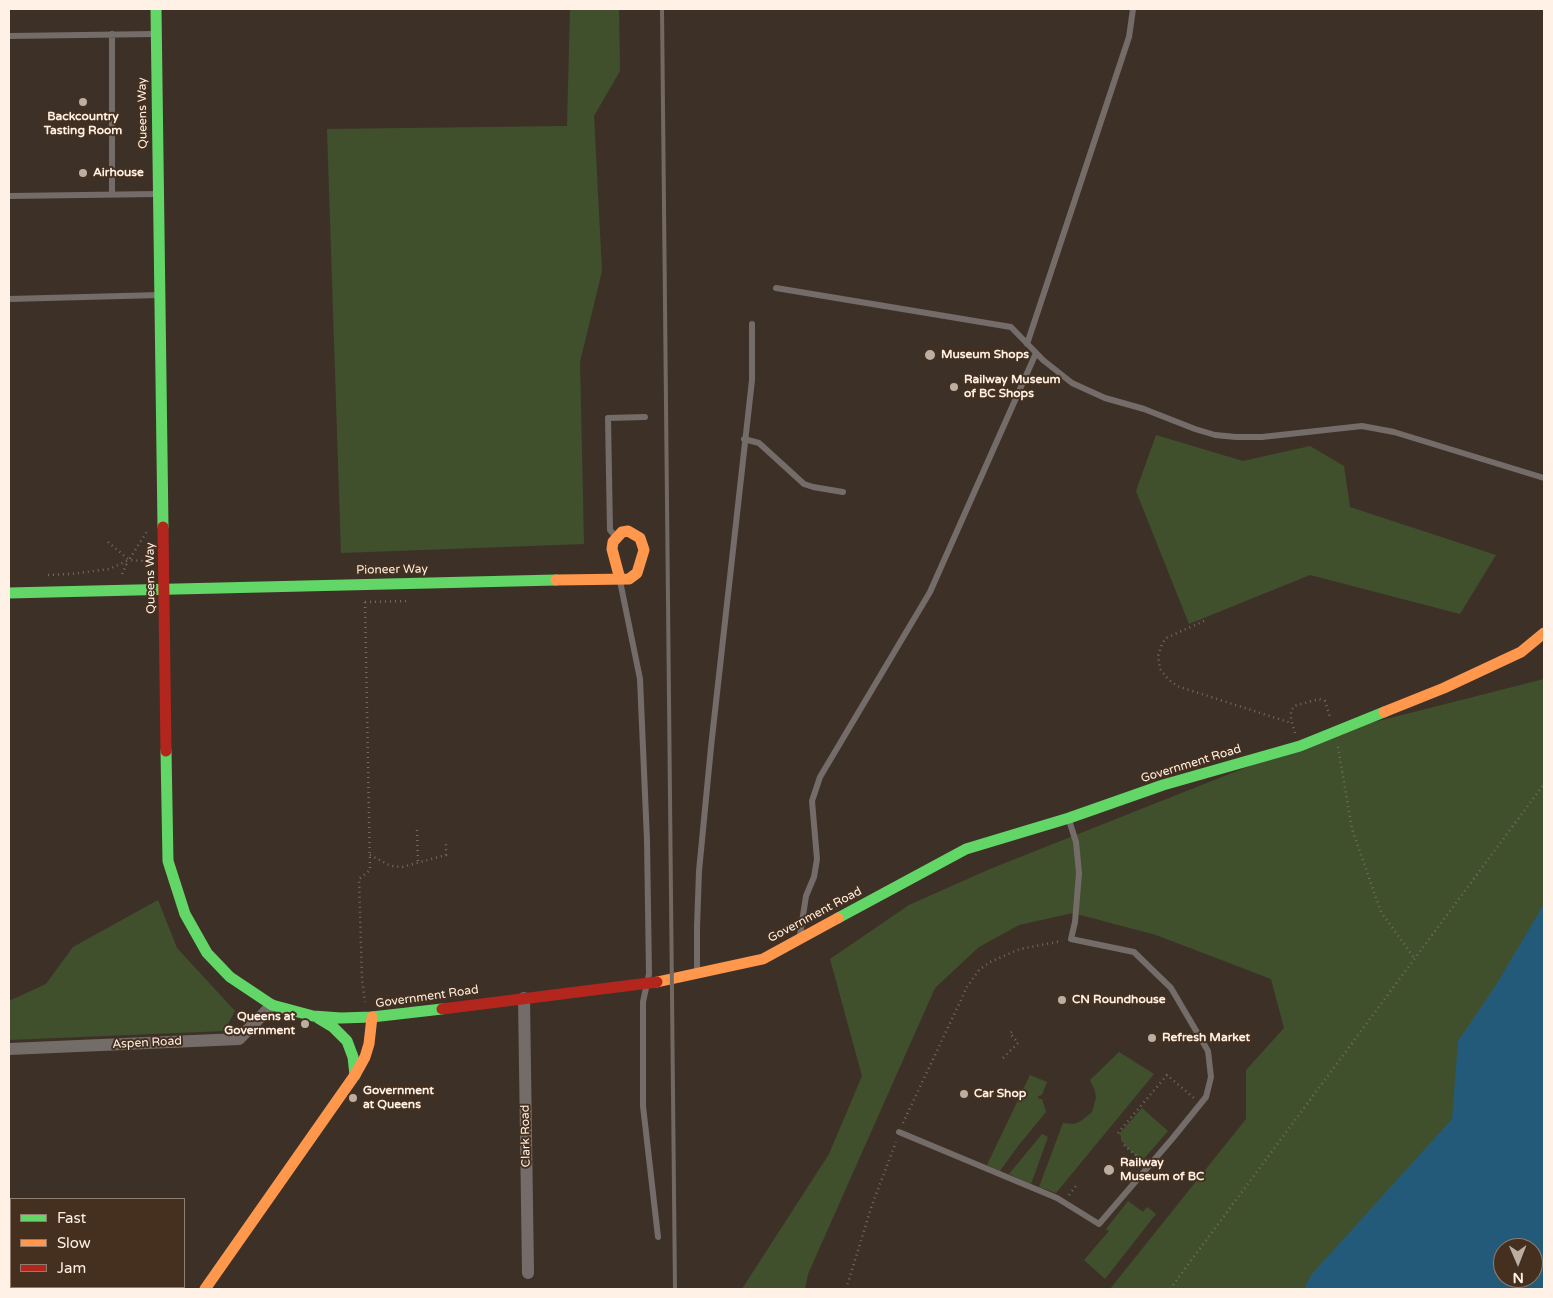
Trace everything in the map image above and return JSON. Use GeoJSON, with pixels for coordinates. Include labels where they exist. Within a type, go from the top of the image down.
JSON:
{"type":"FeatureCollection","features":[{"type":"Feature","properties":{"kind":"street","name":"Queens Way"},"geometry":{"type":"LineString","coordinates":[[156,9],[168,861],[185,914],[207,952],[230,977],[272,1005],[314,1016],[372,1018]]}},
{"type":"Feature","properties":{"kind":"street"},"geometry":{"type":"LineString","coordinates":[[628,531],[634,534],[643,544],[644,550],[637,573],[629,579],[620,579],[612,549],[613,542],[622,532],[628,531]]}},
{"type":"Feature","properties":{"kind":"street","name":"Pioneer Way"},"geometry":{"type":"LineString","coordinates":[[9,593],[620,579]]}},
{"type":"Feature","properties":{"kind":"street","name":"Government Road"},"geometry":{"type":"LineString","coordinates":[[205,1289],[355,1075],[365,1057],[369,1044],[372,1018],[646,984],[763,959],[966,849],[1069,818],[1163,785],[1300,746],[1444,688],[1521,652],[1544,634]]}},
{"type":"Feature","properties":{"kind":"street","name":"Clark Road"},"geometry":{"type":"LineString","coordinates":[[524,998],[528,1273]]}},
{"type":"Feature","properties":{"kind":"street","name":"Aspen Road"},"geometry":{"type":"LineString","coordinates":[[9,1049],[239,1039],[272,1005]]}},
{"type":"Feature","properties":{"kind":"street"},"geometry":{"type":"LineString","coordinates":[[314,1016],[333,1027],[347,1041],[353,1057],[355,1075]]}},
{"type":"Feature","properties":{"kind":"lane"},"geometry":{"type":"LineString","coordinates":[[1027,344],[1129,37],[1133,9]]}},
{"type":"Feature","properties":{"kind":"lane"},"geometry":{"type":"LineString","coordinates":[[112,34],[112,194]]}},
{"type":"Feature","properties":{"kind":"lane"},"geometry":{"type":"LineString","coordinates":[[9,36],[156,34]]}},
{"type":"Feature","properties":{"kind":"lane"},"geometry":{"type":"LineString","coordinates":[[9,196],[158,194]]}},
{"type":"Feature","properties":{"kind":"lane"},"geometry":{"type":"LineString","coordinates":[[776,288],[1011,327],[1036,353],[1072,382],[1105,398],[1144,409],[1215,435],[1236,438],[1262,437],[1362,426],[1394,432],[1544,478]]}},
{"type":"Feature","properties":{"kind":"lane"},"geometry":{"type":"LineString","coordinates":[[9,299],[160,295]]}},
{"type":"Feature","properties":{"kind":"lane"},"geometry":{"type":"LineString","coordinates":[[697,974],[699,871],[744,439],[752,380],[752,324]]}},
{"type":"Feature","properties":{"kind":"lane"},"geometry":{"type":"LineString","coordinates":[[800,939],[806,896],[814,877],[817,859],[812,801],[820,777],[930,592],[1036,353]]}},
{"type":"Feature","properties":{"kind":"lane"},"geometry":{"type":"LineString","coordinates":[[616,537],[610,530],[608,418],[645,417]]}},
{"type":"Feature","properties":{"kind":"lane"},"geometry":{"type":"LineString","coordinates":[[744,439],[754,440],[759,443],[804,484],[843,492]]}},
{"type":"Feature","properties":{"kind":"lane"},"geometry":{"type":"LineString","coordinates":[[620,579],[640,679],[647,840],[648,974],[643,1002],[643,1106],[658,1237]]}},
{"type":"Feature","properties":{"kind":"lane"},"geometry":{"type":"LineString","coordinates":[[899,1132],[1057,1198],[1098,1224],[1206,1097],[1211,1076],[1208,1051],[1171,988],[1134,952],[1071,939],[1075,922],[1078,880],[1076,842],[1069,818]]}},
{"type":"Feature","properties":{"kind":"path"},"geometry":{"type":"LineString","coordinates":[[44,575],[71,574],[109,568],[129,560],[146,533],[164,528]]}},
{"type":"Feature","properties":{"kind":"path"},"geometry":{"type":"LineString","coordinates":[[108,542],[129,560]]}},
{"type":"Feature","properties":{"kind":"path"},"geometry":{"type":"LineString","coordinates":[[364,602],[370,870],[359,879],[364,1002],[373,1001]]}},
{"type":"Feature","properties":{"kind":"path"},"geometry":{"type":"LineString","coordinates":[[1204,621],[1166,638],[1162,644],[1158,656],[1160,669],[1168,680],[1177,686],[1291,724]]}},
{"type":"Feature","properties":{"kind":"path"},"geometry":{"type":"LineString","coordinates":[[1300,746],[1291,724],[1291,711],[1294,706],[1319,699],[1324,702],[1335,732],[1352,828],[1381,912],[1415,958]]}},
{"type":"Feature","properties":{"kind":"path"},"geometry":{"type":"LineString","coordinates":[[1170,1289],[1544,784]]}},
{"type":"Feature","properties":{"kind":"path"},"geometry":{"type":"LineString","coordinates":[[417,830],[418,863]]}},
{"type":"Feature","properties":{"kind":"path"},"geometry":{"type":"LineString","coordinates":[[370,855],[391,866],[402,867],[446,855],[446,842]]}},
{"type":"Feature","properties":{"kind":"path"},"geometry":{"type":"LineString","coordinates":[[846,1289],[872,1205],[899,1132],[966,987],[979,970],[990,962],[1020,950],[1071,939]]}},
{"type":"Feature","properties":{"kind":"path"},"geometry":{"type":"LineString","coordinates":[[1003,1058],[1018,1043],[1010,1033],[1015,1030]]}},
{"type":"Feature","properties":{"kind":"path"},"geometry":{"type":"LineString","coordinates":[[1118,1133],[1167,1075],[1201,1104]]}},
{"type":"Feature","properties":{"kind":"path"},"geometry":{"type":"LineString","coordinates":[[1124,1145],[1144,1162]]}},
{"type":"Feature","properties":{"kind":"green space"},"geometry":{"type":"Polygon","coordinates":[[[570,9],[619,9],[620,71],[594,116],[602,271],[580,362],[584,544],[341,553],[327,129],[567,126],[570,9]]]}},
{"type":"Feature","properties":{"kind":"green space"},"geometry":{"type":"Polygon","coordinates":[[[1156,435],[1243,461],[1310,446],[1344,466],[1350,507],[1496,555],[1460,614],[1310,575],[1189,624],[1136,491],[1156,435]]]}},
{"type":"Feature","properties":{"kind":"green space"},"geometry":{"type":"Polygon","coordinates":[[[1544,679],[1544,1289],[1110,1289],[1246,1119],[1246,1070],[1284,1028],[1271,979],[1156,935],[1073,913],[1019,925],[979,947],[935,988],[808,1274],[805,1289],[742,1289],[829,1154],[862,1076],[830,959],[909,905],[990,869],[1335,732],[1544,679]]]}},
{"type":"Feature","properties":{"kind":"green space"},"geometry":{"type":"Polygon","coordinates":[[[158,900],[177,948],[235,1011],[224,1031],[9,1040],[9,1001],[46,984],[73,947],[158,900]]]}},
{"type":"Feature","properties":{"kind":"green space"},"geometry":{"type":"Polygon","coordinates":[[[1119,1052],[1154,1074],[1056,1193],[1039,1187],[1063,1123],[1074,1124],[1092,1112],[1096,1098],[1090,1080],[1119,1052]]]}},
{"type":"Feature","properties":{"kind":"green space"},"geometry":{"type":"Polygon","coordinates":[[[1030,1075],[1047,1082],[1042,1095],[1038,1096],[1039,1099],[1042,1099],[1046,1112],[1000,1171],[987,1165],[1030,1075]]]}},
{"type":"Feature","properties":{"kind":"green space"},"geometry":{"type":"Polygon","coordinates":[[[1142,1108],[1168,1131],[1142,1161],[1124,1145],[1119,1134],[1142,1108]]]}},
{"type":"Feature","properties":{"kind":"green space"},"geometry":{"type":"Polygon","coordinates":[[[1042,1134],[1048,1137],[1031,1184],[1009,1174],[1042,1134]]]}},
{"type":"Feature","properties":{"kind":"green space"},"geometry":{"type":"Polygon","coordinates":[[[1128,1201],[1143,1212],[1147,1207],[1156,1214],[1105,1279],[1084,1260],[1109,1231],[1106,1229],[1128,1201]]]}},
{"type":"Feature","properties":{"kind":"water"},"geometry":{"type":"Polygon","coordinates":[[[1544,904],[1544,1289],[1304,1289],[1311,1275],[1452,1119],[1458,1041],[1496,985],[1544,904]]]}},
{"type":"Feature","properties":{"kind":"railway"},"geometry":{"type":"LineString","coordinates":[[662,9],[675,1289]]}},
{"type":"Feature","properties":{"kind":"traffic: fast"},"geometry":{"type":"LineString","coordinates":[[156,9],[163,527]]}},
{"type":"Feature","properties":{"kind":"traffic: fast"},"geometry":{"type":"LineString","coordinates":[[9,593],[556,580]]}},
{"type":"Feature","properties":{"kind":"traffic: fast"},"geometry":{"type":"LineString","coordinates":[[838,918],[966,849],[1069,818],[1163,785],[1300,746],[1384,712]]}},
{"type":"Feature","properties":{"kind":"traffic: fast"},"geometry":{"type":"LineString","coordinates":[[166,751],[168,861],[185,914],[207,953],[230,977],[272,1005],[313,1016],[341,1018],[372,1017],[442,1009]]}},
{"type":"Feature","properties":{"kind":"traffic: fast"},"geometry":{"type":"LineString","coordinates":[[318,1018],[333,1027],[347,1041],[353,1057],[355,1075]]}},
{"type":"Feature","properties":{"kind":"traffic: slow"},"geometry":{"type":"LineString","coordinates":[[556,580],[629,579],[637,573],[644,550],[640,538],[628,531],[622,532],[613,542],[612,549],[620,579]]}},
{"type":"Feature","properties":{"kind":"traffic: slow"},"geometry":{"type":"LineString","coordinates":[[1384,712],[1444,688],[1521,652],[1544,633]]}},
{"type":"Feature","properties":{"kind":"traffic: slow"},"geometry":{"type":"LineString","coordinates":[[657,982],[763,959],[838,918]]}},
{"type":"Feature","properties":{"kind":"traffic: slow"},"geometry":{"type":"LineString","coordinates":[[205,1289],[355,1075],[365,1057],[369,1044],[372,1017]]}},
{"type":"Feature","properties":{"kind":"traffic: jam"},"geometry":{"type":"LineString","coordinates":[[163,527],[166,751]]}},
{"type":"Feature","properties":{"kind":"traffic: jam"},"geometry":{"type":"LineString","coordinates":[[442,1009],[657,982]]}},
{"type":"Feature","properties":{"kind":"place","name":"Backcountry Tasting Room"},"geometry":{"type":"Point","coordinates":[83,102]}},
{"type":"Feature","properties":{"kind":"place","name":"Airhouse"},"geometry":{"type":"Point","coordinates":[83,173]}},
{"type":"Feature","properties":{"kind":"place","name":"Museum Shops"},"geometry":{"type":"Point","coordinates":[930,355]}},
{"type":"Feature","properties":{"kind":"place","name":"Railway Museum of BC Shops"},"geometry":{"type":"Point","coordinates":[954,387]}},
{"type":"Feature","properties":{"kind":"place","name":"CN Roundhouse"},"geometry":{"type":"Point","coordinates":[1062,1000]}},
{"type":"Feature","properties":{"kind":"place","name":"Queens at Government"},"geometry":{"type":"Point","coordinates":[305,1024]}},
{"type":"Feature","properties":{"kind":"place","name":"Refresh Market"},"geometry":{"type":"Point","coordinates":[1152,1038]}},
{"type":"Feature","properties":{"kind":"place","name":"Car Shop"},"geometry":{"type":"Point","coordinates":[964,1094]}},
{"type":"Feature","properties":{"kind":"place","name":"Government at Queens"},"geometry":{"type":"Point","coordinates":[353,1098]}},
{"type":"Feature","properties":{"kind":"place","name":"Railway Museum of BC"},"geometry":{"type":"Point","coordinates":[1109,1170]}}]}
